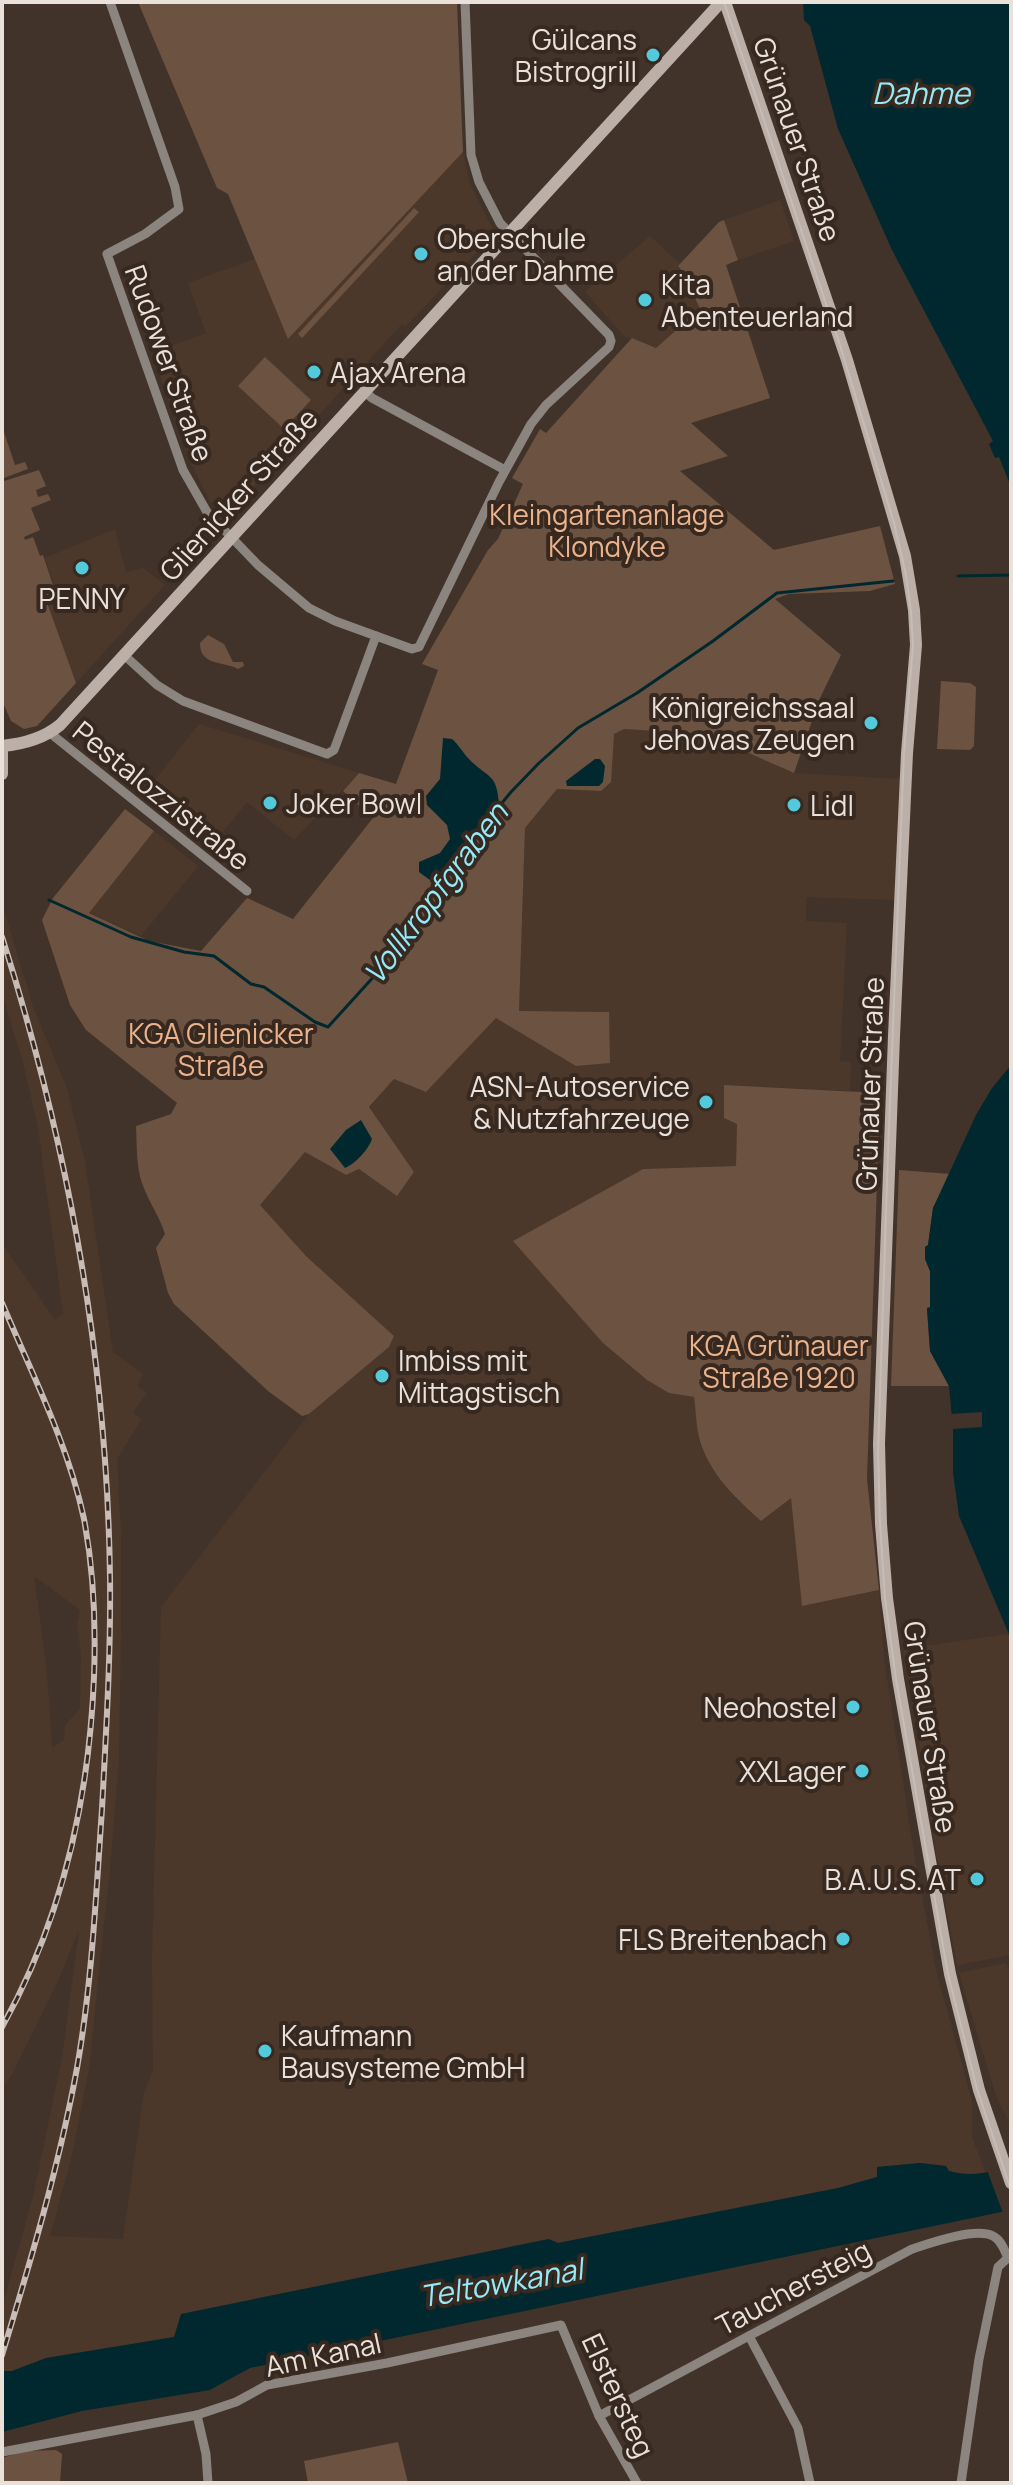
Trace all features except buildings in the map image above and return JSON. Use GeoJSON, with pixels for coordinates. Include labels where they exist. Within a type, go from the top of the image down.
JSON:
{"type":"FeatureCollection","features":[{"type":"Feature","properties":{"kind":"main road","name":"Glienicker Straße"},"geometry":{"type":"LineString","coordinates":[[50,733],[723,2]]}},
{"type":"Feature","properties":{"kind":"main road","name":"Grünauer Straße"},"geometry":{"type":"LineString","coordinates":[[723,2],[847,360],[905,556],[914,610],[916,645],[906,780],[893,1058],[879,1444],[881,1524],[896,1666],[934,1897],[962,2024],[1011,2183]]}},
{"type":"Feature","properties":{"kind":"main road"},"geometry":{"type":"LineString","coordinates":[[2,774],[2,747],[50,733]]}},
{"type":"Feature","properties":{"kind":"street","name":"Rudower Straße"},"geometry":{"type":"LineString","coordinates":[[110,2],[175,187],[179,209],[145,234],[107,254],[183,470],[207,512],[230,538]]}},
{"type":"Feature","properties":{"kind":"street"},"geometry":{"type":"LineString","coordinates":[[230,538],[309,608],[335,621],[412,649],[419,647],[505,470],[538,414],[609,347],[609,335],[497,220],[472,164],[465,2]]}},
{"type":"Feature","properties":{"kind":"street"},"geometry":{"type":"LineString","coordinates":[[364,391],[505,470]]}},
{"type":"Feature","properties":{"kind":"street"},"geometry":{"type":"LineString","coordinates":[[124,655],[157,685],[183,701],[327,754],[334,750],[376,636]]}},
{"type":"Feature","properties":{"kind":"street","name":"Pestalozzistraße"},"geometry":{"type":"LineString","coordinates":[[50,733],[247,891]]}},
{"type":"Feature","properties":{"kind":"street","name":"Tauchersteig"},"geometry":{"type":"LineString","coordinates":[[599,2416],[868,2270],[925,2244],[952,2236],[988,2234],[1000,2241],[1009,2256]]}},
{"type":"Feature","properties":{"kind":"street"},"geometry":{"type":"LineString","coordinates":[[961,2483],[979,2359],[998,2267],[1009,2256]]}},
{"type":"Feature","properties":{"kind":"street","name":"Am Kanal"},"geometry":{"type":"LineString","coordinates":[[2,2452],[197,2415],[236,2402],[267,2385],[387,2363],[561,2325]]}},
{"type":"Feature","properties":{"kind":"street","name":"Elstersteg"},"geometry":{"type":"LineString","coordinates":[[561,2325],[599,2416],[636,2483]]}},
{"type":"Feature","properties":{"kind":"street"},"geometry":{"type":"LineString","coordinates":[[749,2336],[798,2428],[810,2483]]}},
{"type":"Feature","properties":{"kind":"street"},"geometry":{"type":"LineString","coordinates":[[197,2415],[206,2454],[208,2483]]}},
{"type":"Feature","properties":{"kind":"shaded area"},"geometry":{"type":"Polygon","coordinates":[[[463,152],[470,184],[495,233],[405,327],[402,324],[240,501],[210,502],[192,465],[152,353],[206,333],[188,283],[255,259],[289,338],[463,152]]]}},
{"type":"Feature","properties":{"kind":"shaded area"},"geometry":{"type":"Polygon","coordinates":[[[780,200],[794,241],[738,260],[724,220],[780,200]]]}},
{"type":"Feature","properties":{"kind":"shaded area","name":"Kita Abenteuerland"},"geometry":{"type":"Polygon","coordinates":[[[650,236],[680,264],[678,266],[700,309],[656,348],[625,337],[585,292],[650,236]]]}},
{"type":"Feature","properties":{"kind":"shaded area"},"geometry":{"type":"Polygon","coordinates":[[[115,529],[126,572],[143,568],[165,585],[76,683],[48,606],[60,601],[45,558],[115,529]]]}},
{"type":"Feature","properties":{"kind":"shaded area"},"geometry":{"type":"Polygon","coordinates":[[[199,724],[359,773],[294,840],[247,802],[211,847],[144,794],[199,724]]]}},
{"type":"Feature","properties":{"kind":"shaded area"},"geometry":{"type":"Polygon","coordinates":[[[624,729],[705,734],[794,773],[901,779],[896,900],[806,897],[806,921],[847,923],[840,1061],[851,1062],[850,1091],[725,1085],[737,1124],[736,1166],[643,1169],[514,1241],[603,1343],[647,1380],[669,1393],[694,1397],[699,1440],[713,1469],[734,1497],[761,1521],[791,1497],[802,1606],[879,1590],[884,1659],[915,1860],[937,1974],[972,2101],[972,2137],[986,2174],[966,2175],[949,2171],[946,2166],[920,2163],[878,2167],[877,2177],[838,2188],[557,2243],[548,2239],[181,2314],[175,2337],[46,2358],[12,2371],[2,2371],[2,2307],[33,2197],[62,2058],[79,1930],[57,1983],[2,2089],[2,1244],[55,1320],[63,1313],[38,1127],[2,993],[2,903],[33,1007],[67,1088],[85,1162],[113,1352],[143,1374],[137,1386],[147,1393],[133,1412],[141,1420],[117,1459],[121,1632],[119,1756],[111,1857],[89,2068],[72,2155],[50,2236],[123,2239],[144,2092],[153,2070],[152,1960],[161,1607],[309,1414],[389,1347],[394,1336],[303,1253],[259,1205],[305,1151],[346,1175],[359,1169],[397,1195],[414,1172],[369,1108],[394,1079],[426,1092],[496,1018],[517,1029],[609,1012],[519,1011],[525,828],[557,789],[601,791],[614,734],[624,729]],[[34,1576],[47,1672],[52,1748],[64,1740],[65,1725],[80,1709],[81,1656],[77,1624],[80,1610],[34,1576]]]}},
{"type":"Feature","properties":{"kind":"shaded area"},"geometry":{"type":"Polygon","coordinates":[[[154,831],[198,866],[141,936],[89,912],[154,831]]]}},
{"type":"Feature","properties":{"kind":"shaded area"},"geometry":{"type":"Polygon","coordinates":[[[1007,1634],[1011,1639],[1011,1955],[957,1965],[904,1649],[1007,1634]]]}},
{"type":"Feature","properties":{"kind":"shaded area"},"geometry":{"type":"Polygon","coordinates":[[[1006,1963],[1011,1977],[1011,2126],[996,2096],[959,1973],[1006,1963]]]}},
{"type":"Feature","properties":{"kind":"green space"},"geometry":{"type":"Polygon","coordinates":[[[138,2],[457,2],[463,152],[288,339],[228,194],[217,188],[138,2]]]}},
{"type":"Feature","properties":{"kind":"green space"},"geometry":{"type":"Polygon","coordinates":[[[414,208],[419,212],[302,338],[298,334],[414,208]]]}},
{"type":"Feature","properties":{"kind":"green space"},"geometry":{"type":"Polygon","coordinates":[[[724,220],[738,260],[726,265],[770,398],[691,423],[728,456],[680,471],[774,550],[880,526],[895,584],[870,591],[789,594],[775,599],[841,655],[820,698],[794,773],[705,734],[624,729],[614,734],[611,782],[601,791],[557,789],[525,828],[519,1011],[609,1012],[610,1063],[576,1066],[496,1018],[426,1092],[394,1079],[369,1107],[414,1172],[397,1196],[359,1169],[346,1175],[305,1152],[260,1205],[306,1256],[394,1336],[389,1347],[309,1414],[302,1416],[268,1391],[174,1304],[168,1293],[156,1248],[165,1234],[140,1176],[136,1126],[171,1114],[177,1103],[86,1030],[70,1005],[42,920],[53,898],[125,809],[154,831],[89,913],[149,941],[201,951],[247,898],[293,919],[373,818],[343,791],[359,773],[396,784],[438,670],[422,664],[488,550],[498,539],[523,484],[512,478],[540,429],[546,433],[632,338],[656,348],[700,309],[678,266],[724,220]]]}},
{"type":"Feature","properties":{"kind":"green space"},"geometry":{"type":"Polygon","coordinates":[[[265,357],[311,400],[284,429],[238,386],[265,357]]]}},
{"type":"Feature","properties":{"kind":"green space"},"geometry":{"type":"Polygon","coordinates":[[[2,426],[15,465],[25,462],[28,469],[4,478],[4,481],[39,470],[46,486],[36,490],[38,497],[48,494],[51,500],[31,508],[40,530],[24,537],[25,540],[33,537],[40,556],[43,555],[57,597],[45,597],[76,683],[37,726],[24,729],[11,721],[3,703],[2,426]]]}},
{"type":"Feature","properties":{"kind":"green space"},"geometry":{"type":"Polygon","coordinates":[[[208,635],[224,644],[233,662],[243,662],[244,666],[238,669],[204,656],[200,643],[208,635]]]}},
{"type":"Feature","properties":{"kind":"green space"},"geometry":{"type":"Polygon","coordinates":[[[941,681],[970,683],[976,687],[974,746],[970,750],[937,749],[941,681]]]}},
{"type":"Feature","properties":{"kind":"green space","name":"KGA Grünauer Straße 1920"},"geometry":{"type":"Polygon","coordinates":[[[724,1085],[880,1093],[867,1479],[879,1590],[802,1606],[791,1498],[761,1521],[752,1513],[725,1485],[704,1453],[694,1397],[669,1393],[647,1380],[603,1343],[513,1241],[643,1169],[736,1166],[737,1124],[724,1118],[724,1085]]]}},
{"type":"Feature","properties":{"kind":"green space","name":"KGA Grünauer Straße 1920"},"geometry":{"type":"Polygon","coordinates":[[[899,1170],[951,1174],[933,1208],[928,1245],[925,1247],[925,1259],[930,1271],[930,1308],[927,1309],[930,1351],[949,1386],[891,1386],[899,1170]]]}},
{"type":"Feature","properties":{"kind":"green space"},"geometry":{"type":"Polygon","coordinates":[[[398,2442],[408,2483],[308,2483],[304,2461],[398,2442]]]}},
{"type":"Feature","properties":{"kind":"green space"},"geometry":{"type":"Polygon","coordinates":[[[56,2450],[62,2454],[60,2483],[2,2483],[2,2458],[25,2451],[56,2450]]]}},
{"type":"Feature","properties":{"kind":"water","name":"Dahme"},"geometry":{"type":"Polygon","coordinates":[[[803,2],[1011,2],[1011,487],[999,457],[995,458],[989,444],[993,441],[892,250],[838,129],[810,26],[804,20],[803,2]]]}},
{"type":"Feature","properties":{"kind":"water"},"geometry":{"type":"Polygon","coordinates":[[[443,738],[452,739],[494,781],[499,805],[444,876],[430,880],[419,872],[419,862],[440,853],[450,839],[447,825],[427,805],[426,796],[440,779],[443,738]]]}},
{"type":"Feature","properties":{"kind":"water"},"geometry":{"type":"Polygon","coordinates":[[[595,759],[600,759],[605,766],[603,782],[599,786],[567,786],[566,781],[595,759]]]}},
{"type":"Feature","properties":{"kind":"water"},"geometry":{"type":"Polygon","coordinates":[[[1011,1065],[1011,1639],[959,1516],[953,1473],[949,1386],[930,1351],[927,1308],[930,1307],[930,1271],[925,1259],[925,1247],[928,1245],[933,1208],[976,1115],[1011,1065]]]}},
{"type":"Feature","properties":{"kind":"water"},"geometry":{"type":"Polygon","coordinates":[[[361,1120],[372,1139],[361,1156],[345,1168],[330,1149],[346,1130],[361,1120]]]}},
{"type":"Feature","properties":{"kind":"water","name":"Teltowkanal"},"geometry":{"type":"Polygon","coordinates":[[[920,2163],[946,2166],[949,2171],[965,2174],[988,2172],[1011,2165],[1011,2210],[250,2368],[210,2390],[82,2411],[2,2432],[2,2371],[12,2371],[46,2358],[174,2337],[181,2314],[549,2239],[558,2243],[838,2188],[877,2177],[877,2167],[920,2163]]]}},
{"type":"Feature","properties":{"kind":"pier"},"geometry":{"type":"Polygon","coordinates":[[[982,1412],[982,1427],[953,1429],[950,1414],[982,1412]]]}},
{"type":"Feature","properties":{"kind":"pier"},"geometry":{"type":"Polygon","coordinates":[[[1011,2161],[1011,2215],[1004,2216],[987,2170],[1011,2161]]]}},
{"type":"Feature","properties":{"kind":"waterway","name":"Vollkropfgraben"},"geometry":{"type":"LineString","coordinates":[[958,576],[1011,575]]}},
{"type":"Feature","properties":{"kind":"waterway","name":"Vollkropfgraben"},"geometry":{"type":"LineString","coordinates":[[467,846],[511,792],[578,728],[637,693],[777,593],[893,581]]}},
{"type":"Feature","properties":{"kind":"waterway","name":"Vollkropfgraben"},"geometry":{"type":"LineString","coordinates":[[49,900],[131,937],[184,952],[214,956],[251,984],[264,987],[315,1022],[328,1027],[377,973],[387,948],[463,852]]}},
{"type":"Feature","properties":{"kind":"tram line"},"geometry":{"type":"LineString","coordinates":[[724,2],[839,342],[894,523],[911,611],[913,645],[904,752],[888,1153],[878,1453],[880,1524],[885,1598],[896,1679],[948,1974],[977,2089],[1011,2190]]}},
{"type":"Feature","properties":{"kind":"railway"},"geometry":{"type":"LineString","coordinates":[[2,937],[46,1094],[80,1253],[101,1414],[110,1577],[102,1809],[93,1939],[82,2036],[53,2177],[2,2355]]}},
{"type":"Feature","properties":{"kind":"railway"},"geometry":{"type":"LineString","coordinates":[[2,1303],[48,1410],[77,1491],[90,1559],[95,1637],[86,1768],[69,1857],[41,1944],[2,2027]]}},
{"type":"Feature","properties":{"kind":"place","name":"Gülcans Bistrogrill"},"geometry":{"type":"Point","coordinates":[653,55]}},
{"type":"Feature","properties":{"kind":"place","name":"Oberschule an der Dahme"},"geometry":{"type":"Point","coordinates":[421,254]}},
{"type":"Feature","properties":{"kind":"place","name":"Kita Abenteuerland"},"geometry":{"type":"Point","coordinates":[645,300]}},
{"type":"Feature","properties":{"kind":"place","name":"Ajax Arena"},"geometry":{"type":"Point","coordinates":[314,372]}},
{"type":"Feature","properties":{"kind":"place","name":"PENNY"},"geometry":{"type":"Point","coordinates":[82,568]}},
{"type":"Feature","properties":{"kind":"place","name":"Königreichssaal Jehovas Zeugen"},"geometry":{"type":"Point","coordinates":[871,723]}},
{"type":"Feature","properties":{"kind":"place","name":"Joker Bowl"},"geometry":{"type":"Point","coordinates":[270,803]}},
{"type":"Feature","properties":{"kind":"place","name":"Lidl"},"geometry":{"type":"Point","coordinates":[794,805]}},
{"type":"Feature","properties":{"kind":"place","name":"ASN-Autoservice & Nutzfahrzeuge"},"geometry":{"type":"Point","coordinates":[706,1102]}},
{"type":"Feature","properties":{"kind":"place","name":"Imbiss mit Mittagstisch"},"geometry":{"type":"Point","coordinates":[382,1376]}},
{"type":"Feature","properties":{"kind":"place","name":"Neohostel"},"geometry":{"type":"Point","coordinates":[853,1707]}},
{"type":"Feature","properties":{"kind":"place","name":"XXLager"},"geometry":{"type":"Point","coordinates":[862,1771]}},
{"type":"Feature","properties":{"kind":"place","name":"B.A.U.S. AT"},"geometry":{"type":"Point","coordinates":[977,1879]}},
{"type":"Feature","properties":{"kind":"place","name":"FLS Breitenbach"},"geometry":{"type":"Point","coordinates":[843,1939]}},
{"type":"Feature","properties":{"kind":"place","name":"Kaufmann Bausysteme GmbH"},"geometry":{"type":"Point","coordinates":[265,2051]}},
{"type":"Feature","properties":{"kind":"park label","name":"Kleingartenanlage Klondyke"},"geometry":{"type":"Point","coordinates":[607,530]}},
{"type":"Feature","properties":{"kind":"park label","name":"KGA Glienicker Straße"},"geometry":{"type":"Point","coordinates":[221,1049]}}]}
